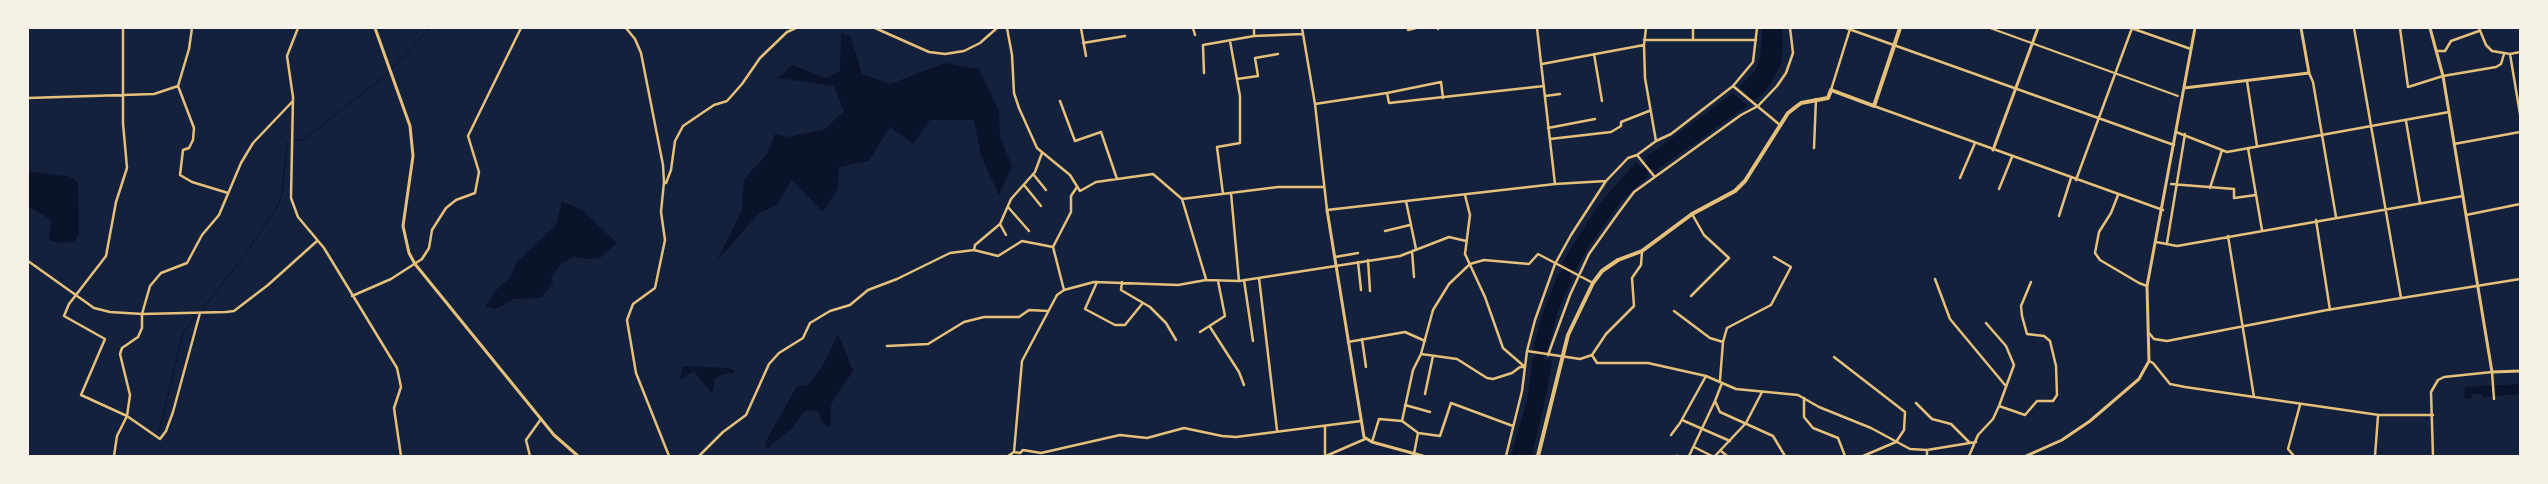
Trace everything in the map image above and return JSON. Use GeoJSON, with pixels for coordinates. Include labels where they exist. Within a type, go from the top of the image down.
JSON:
{"type":"FeatureCollection","features":[{"type":"Feature","properties":{"kind":"main road"},"geometry":{"type":"LineString","coordinates":[[1538,456],[1568,335],[1593,283],[1602,270],[1618,260],[1642,251],[1692,214],[1735,190],[1745,180],[1788,113],[1801,103],[1828,98],[1831,90],[1874,106],[1900,28]]}},
{"type":"Feature","properties":{"kind":"street"},"geometry":{"type":"LineString","coordinates":[[123,28],[123,123],[127,168],[116,202],[106,256],[76,295],[64,316],[105,339],[80,395],[127,416],[160,439],[166,431],[200,313]]}},
{"type":"Feature","properties":{"kind":"street"},"geometry":{"type":"LineString","coordinates":[[192,28],[189,49],[178,86],[194,128],[193,140],[189,148],[183,150],[180,157],[180,175],[192,182],[228,192]]}},
{"type":"Feature","properties":{"kind":"street"},"geometry":{"type":"LineString","coordinates":[[298,28],[287,56],[293,101],[290,198],[298,217],[317,240],[398,373],[402,387],[394,408],[401,456]]}},
{"type":"Feature","properties":{"kind":"street"},"geometry":{"type":"LineString","coordinates":[[375,28],[410,126],[413,156],[403,226],[409,253],[415,264],[554,435],[578,456]]}},
{"type":"Feature","properties":{"kind":"street"},"geometry":{"type":"LineString","coordinates":[[352,296],[391,279],[427,254],[432,230],[446,208],[456,200],[475,193],[479,172],[468,136],[521,28]]}},
{"type":"Feature","properties":{"kind":"street"},"geometry":{"type":"LineString","coordinates":[[626,28],[635,39],[641,53],[663,165],[664,182],[661,212],[665,240],[655,288],[633,304],[627,320],[636,373],[668,456]]}},
{"type":"Feature","properties":{"kind":"street"},"geometry":{"type":"LineString","coordinates":[[662,191],[671,170],[675,140],[684,126],[714,106],[727,101],[742,84],[760,58],[787,32],[796,28]]}},
{"type":"Feature","properties":{"kind":"street"},"geometry":{"type":"LineString","coordinates":[[875,28],[928,52],[955,54],[980,42],[997,28]]}},
{"type":"Feature","properties":{"kind":"street"},"geometry":{"type":"LineString","coordinates":[[1007,28],[1012,54],[1014,93],[1037,148],[1042,154],[1062,167],[1080,190],[1096,182],[1153,174],[1182,199],[1206,280]]}},
{"type":"Feature","properties":{"kind":"street"},"geometry":{"type":"LineString","coordinates":[[1081,28],[1086,56]]}},
{"type":"Feature","properties":{"kind":"street"},"geometry":{"type":"LineString","coordinates":[[1193,28],[1194,35]]}},
{"type":"Feature","properties":{"kind":"street"},"geometry":{"type":"LineString","coordinates":[[1254,28],[1254,36]]}},
{"type":"Feature","properties":{"kind":"street"},"geometry":{"type":"LineString","coordinates":[[1302,28],[1315,104],[1327,210],[1365,439]]}},
{"type":"Feature","properties":{"kind":"street"},"geometry":{"type":"LineString","coordinates":[[1408,30],[1416,28]]}},
{"type":"Feature","properties":{"kind":"street"},"geometry":{"type":"LineString","coordinates":[[1537,28],[1555,184]]}},
{"type":"Feature","properties":{"kind":"street"},"geometry":{"type":"LineString","coordinates":[[1646,28],[1644,45],[1649,111],[1656,141]]}},
{"type":"Feature","properties":{"kind":"street"},"geometry":{"type":"LineString","coordinates":[[1693,28],[1693,40]]}},
{"type":"Feature","properties":{"kind":"street"},"geometry":{"type":"LineString","coordinates":[[1506,456],[1522,391],[1527,351],[1535,320],[1555,264],[1581,219],[1606,182],[1628,158],[1637,155],[1656,141],[1671,134],[1733,86],[1753,62],[1756,28]]}},
{"type":"Feature","properties":{"kind":"street"},"geometry":{"type":"LineString","coordinates":[[1548,355],[1570,295],[1589,254],[1619,212],[1634,192],[1654,176],[1701,145],[1741,115],[1758,106],[1777,86],[1786,73],[1793,53],[1790,28]]}},
{"type":"Feature","properties":{"kind":"street"},"geometry":{"type":"LineString","coordinates":[[1831,90],[1849,28],[2174,145]]}},
{"type":"Feature","properties":{"kind":"street"},"geometry":{"type":"LineString","coordinates":[[1990,28],[2178,96]]}},
{"type":"Feature","properties":{"kind":"street"},"geometry":{"type":"LineString","coordinates":[[1993,150],[2038,28]]}},
{"type":"Feature","properties":{"kind":"street"},"geometry":{"type":"LineString","coordinates":[[2076,180],[2131,28],[2191,49]]}},
{"type":"Feature","properties":{"kind":"street"},"geometry":{"type":"LineString","coordinates":[[2026,456],[2062,440],[2090,422],[2139,379],[2149,361],[2148,286],[2195,28]]}},
{"type":"Feature","properties":{"kind":"street"},"geometry":{"type":"LineString","coordinates":[[2301,28],[2309,74],[2313,82],[2336,217]]}},
{"type":"Feature","properties":{"kind":"street"},"geometry":{"type":"LineString","coordinates":[[2354,28],[2401,298]]}},
{"type":"Feature","properties":{"kind":"street"},"geometry":{"type":"LineString","coordinates":[[2400,28],[2408,86],[2443,76],[2496,67],[2501,64],[2504,54]]}},
{"type":"Feature","properties":{"kind":"street"},"geometry":{"type":"LineString","coordinates":[[2430,28],[2443,76],[2492,372],[2494,399]]}},
{"type":"Feature","properties":{"kind":"street"},"geometry":{"type":"LineString","coordinates":[[2437,51],[2445,51],[2451,41],[2479,29],[2489,48],[2504,54],[2520,52]]}},
{"type":"Feature","properties":{"kind":"street"},"geometry":{"type":"LineString","coordinates":[[1204,73],[1203,45],[1254,36],[1303,34]]}},
{"type":"Feature","properties":{"kind":"street"},"geometry":{"type":"LineString","coordinates":[[1083,43],[1125,36]]}},
{"type":"Feature","properties":{"kind":"street"},"geometry":{"type":"LineString","coordinates":[[1644,40],[1756,40]]}},
{"type":"Feature","properties":{"kind":"street"},"geometry":{"type":"LineString","coordinates":[[1223,194],[1217,147],[1240,143],[1240,96],[1230,41]]}},
{"type":"Feature","properties":{"kind":"street"},"geometry":{"type":"LineString","coordinates":[[1542,64],[1644,45]]}},
{"type":"Feature","properties":{"kind":"street"},"geometry":{"type":"LineString","coordinates":[[1237,79],[1258,76],[1255,58],[1278,54]]}},
{"type":"Feature","properties":{"kind":"street"},"geometry":{"type":"LineString","coordinates":[[1594,54],[1602,101]]}},
{"type":"Feature","properties":{"kind":"street"},"geometry":{"type":"LineString","coordinates":[[2510,54],[2520,114]]}},
{"type":"Feature","properties":{"kind":"street"},"geometry":{"type":"LineString","coordinates":[[2184,88],[2309,74]]}},
{"type":"Feature","properties":{"kind":"street"},"geometry":{"type":"LineString","coordinates":[[2247,81],[2257,146]]}},
{"type":"Feature","properties":{"kind":"street"},"geometry":{"type":"LineString","coordinates":[[1315,104],[1387,93],[1441,82],[1443,98]]}},
{"type":"Feature","properties":{"kind":"street"},"geometry":{"type":"LineString","coordinates":[[28,98],[154,94],[178,86]]}},
{"type":"Feature","properties":{"kind":"street"},"geometry":{"type":"LineString","coordinates":[[1387,93],[1389,103],[1544,86]]}},
{"type":"Feature","properties":{"kind":"street"},"geometry":{"type":"LineString","coordinates":[[1733,86],[1781,126]]}},
{"type":"Feature","properties":{"kind":"street"},"geometry":{"type":"LineString","coordinates":[[1546,96],[1560,94]]}},
{"type":"Feature","properties":{"kind":"street"},"geometry":{"type":"LineString","coordinates":[[1814,148],[1816,99]]}},
{"type":"Feature","properties":{"kind":"street"},"geometry":{"type":"LineString","coordinates":[[114,456],[118,436],[127,416],[130,395],[120,354],[122,348],[138,337],[142,328],[142,314],[150,286],[161,273],[187,263],[202,235],[219,215],[228,192],[253,143],[293,101]]}},
{"type":"Feature","properties":{"kind":"street"},"geometry":{"type":"LineString","coordinates":[[1060,101],[1075,141],[1101,132],[1117,180]]}},
{"type":"Feature","properties":{"kind":"street"},"geometry":{"type":"LineString","coordinates":[[1874,106],[2163,210]]}},
{"type":"Feature","properties":{"kind":"street"},"geometry":{"type":"LineString","coordinates":[[1549,140],[1611,132],[1621,126],[1621,122],[1649,111]]}},
{"type":"Feature","properties":{"kind":"street"},"geometry":{"type":"LineString","coordinates":[[2176,132],[2222,150],[2248,148],[2322,136],[2449,112]]}},
{"type":"Feature","properties":{"kind":"street"},"geometry":{"type":"LineString","coordinates":[[1548,128],[1596,119]]}},
{"type":"Feature","properties":{"kind":"street"},"geometry":{"type":"LineString","coordinates":[[2406,121],[2420,203]]}},
{"type":"Feature","properties":{"kind":"street"},"geometry":{"type":"LineString","coordinates":[[2454,144],[2520,132]]}},
{"type":"Feature","properties":{"kind":"street"},"geometry":{"type":"LineString","coordinates":[[2167,244],[2178,185],[2184,134]]}},
{"type":"Feature","properties":{"kind":"street"},"geometry":{"type":"LineString","coordinates":[[1960,178],[1975,143]]}},
{"type":"Feature","properties":{"kind":"street"},"geometry":{"type":"LineString","coordinates":[[2248,148],[2262,230]]}},
{"type":"Feature","properties":{"kind":"street"},"geometry":{"type":"LineString","coordinates":[[2210,188],[2222,150]]}},
{"type":"Feature","properties":{"kind":"street"},"geometry":{"type":"LineString","coordinates":[[974,250],[975,245],[1000,224],[1011,199],[1033,174],[1042,154]]}},
{"type":"Feature","properties":{"kind":"street"},"geometry":{"type":"LineString","coordinates":[[1637,155],[1654,176]]}},
{"type":"Feature","properties":{"kind":"street"},"geometry":{"type":"LineString","coordinates":[[1999,189],[2012,157]]}},
{"type":"Feature","properties":{"kind":"street"},"geometry":{"type":"LineString","coordinates":[[1033,174],[1046,190]]}},
{"type":"Feature","properties":{"kind":"street"},"geometry":{"type":"LineString","coordinates":[[2058,216],[2070,178]]}},
{"type":"Feature","properties":{"kind":"street"},"geometry":{"type":"LineString","coordinates":[[1327,210],[1555,184],[1606,182]]}},
{"type":"Feature","properties":{"kind":"street"},"geometry":{"type":"LineString","coordinates":[[2171,184],[2234,190],[2234,198],[2256,195]]}},
{"type":"Feature","properties":{"kind":"street"},"geometry":{"type":"LineString","coordinates":[[1024,185],[1041,206]]}},
{"type":"Feature","properties":{"kind":"street"},"geometry":{"type":"LineString","coordinates":[[1064,290],[1053,247],[1072,212],[1071,196],[1077,187]]}},
{"type":"Feature","properties":{"kind":"street"},"geometry":{"type":"LineString","coordinates":[[1182,199],[1278,187],[1324,187]]}},
{"type":"Feature","properties":{"kind":"street"},"geometry":{"type":"LineString","coordinates":[[1231,193],[1240,280]]}},
{"type":"Feature","properties":{"kind":"street"},"geometry":{"type":"LineString","coordinates":[[1465,195],[1470,215],[1465,254],[1485,296],[1503,348],[1525,367]]}},
{"type":"Feature","properties":{"kind":"street"},"geometry":{"type":"LineString","coordinates":[[2118,195],[2111,213],[2099,232],[2095,253],[2100,260],[2139,284],[2148,286]]}},
{"type":"Feature","properties":{"kind":"street"},"geometry":{"type":"LineString","coordinates":[[2156,242],[2177,246],[2316,220],[2463,196]]}},
{"type":"Feature","properties":{"kind":"street"},"geometry":{"type":"LineString","coordinates":[[1406,201],[1416,250]]}},
{"type":"Feature","properties":{"kind":"street"},"geometry":{"type":"LineString","coordinates":[[2466,215],[2520,204]]}},
{"type":"Feature","properties":{"kind":"street"},"geometry":{"type":"LineString","coordinates":[[1008,207],[1029,231]]}},
{"type":"Feature","properties":{"kind":"street"},"geometry":{"type":"LineString","coordinates":[[1691,296],[1729,258],[1704,235],[1692,214]]}},
{"type":"Feature","properties":{"kind":"street"},"geometry":{"type":"LineString","coordinates":[[2316,220],[2330,310]]}},
{"type":"Feature","properties":{"kind":"street"},"geometry":{"type":"LineString","coordinates":[[1000,224],[1006,235]]}},
{"type":"Feature","properties":{"kind":"street"},"geometry":{"type":"LineString","coordinates":[[1385,231],[1410,225]]}},
{"type":"Feature","properties":{"kind":"street"},"geometry":{"type":"LineString","coordinates":[[2228,236],[2254,397]]}},
{"type":"Feature","properties":{"kind":"street"},"geometry":{"type":"LineString","coordinates":[[1014,452],[1022,361],[1057,294],[1064,290],[1096,282],[1178,285],[1206,280],[1244,280],[1400,256],[1449,237],[1466,241]]}},
{"type":"Feature","properties":{"kind":"street"},"geometry":{"type":"LineString","coordinates":[[28,261],[94,308],[110,312],[142,314],[234,311],[268,285],[317,240]]}},
{"type":"Feature","properties":{"kind":"street"},"geometry":{"type":"LineString","coordinates":[[699,456],[723,432],[746,415],[769,364],[779,353],[803,338],[810,323],[830,311],[850,305],[868,290],[897,280],[950,253],[974,250],[998,256],[1022,241],[1053,247]]}},
{"type":"Feature","properties":{"kind":"street"},"geometry":{"type":"LineString","coordinates":[[1412,251],[1414,277]]}},
{"type":"Feature","properties":{"kind":"street"},"geometry":{"type":"LineString","coordinates":[[1527,351],[1580,359],[1592,355],[1606,334],[1634,306],[1632,278],[1641,266],[1642,251]]}},
{"type":"Feature","properties":{"kind":"street"},"geometry":{"type":"LineString","coordinates":[[1335,257],[1358,253]]}},
{"type":"Feature","properties":{"kind":"street"},"geometry":{"type":"LineString","coordinates":[[1402,421],[1413,370],[1421,354],[1433,310],[1449,284],[1470,264],[1484,260],[1529,264],[1538,254],[1593,283]]}},
{"type":"Feature","properties":{"kind":"street"},"geometry":{"type":"LineString","coordinates":[[1689,456],[1715,401],[1721,382],[1724,334],[1731,324],[1770,306],[1779,293],[1791,267],[1774,257]]}},
{"type":"Feature","properties":{"kind":"street"},"geometry":{"type":"LineString","coordinates":[[1368,260],[1370,291]]}},
{"type":"Feature","properties":{"kind":"street"},"geometry":{"type":"LineString","coordinates":[[1358,262],[1361,290]]}},
{"type":"Feature","properties":{"kind":"street"},"geometry":{"type":"LineString","coordinates":[[1259,278],[1277,430]]}},
{"type":"Feature","properties":{"kind":"street"},"geometry":{"type":"LineString","coordinates":[[1935,279],[1950,319],[2005,385]]}},
{"type":"Feature","properties":{"kind":"street"},"geometry":{"type":"LineString","coordinates":[[2149,334],[2154,339],[2166,341],[2242,325],[2520,279]]}},
{"type":"Feature","properties":{"kind":"street"},"geometry":{"type":"LineString","coordinates":[[1244,280],[1253,341]]}},
{"type":"Feature","properties":{"kind":"street"},"geometry":{"type":"LineString","coordinates":[[1200,332],[1225,316],[1218,281]]}},
{"type":"Feature","properties":{"kind":"street"},"geometry":{"type":"LineString","coordinates":[[1096,282],[1086,309],[1115,325],[1126,325],[1142,304]]}},
{"type":"Feature","properties":{"kind":"street"},"geometry":{"type":"LineString","coordinates":[[1122,282],[1121,290],[1150,307],[1166,323],[1176,340]]}},
{"type":"Feature","properties":{"kind":"street"},"geometry":{"type":"LineString","coordinates":[[1999,406],[2025,414],[2037,401],[2053,401],[2057,395],[2056,366],[2050,340],[2044,336],[2027,334],[2022,316],[2021,306],[2031,282]]}},
{"type":"Feature","properties":{"kind":"street"},"geometry":{"type":"LineString","coordinates":[[887,346],[928,344],[964,322],[984,317],[1019,317],[1029,310],[1048,311]]}},
{"type":"Feature","properties":{"kind":"street"},"geometry":{"type":"LineString","coordinates":[[1674,311],[1710,338],[1723,342]]}},
{"type":"Feature","properties":{"kind":"street"},"geometry":{"type":"LineString","coordinates":[[1969,456],[1978,435],[1993,418],[1999,406],[2005,385],[2014,365],[2006,346],[1986,323]]}},
{"type":"Feature","properties":{"kind":"street"},"geometry":{"type":"LineString","coordinates":[[1210,327],[1239,372],[1244,385]]}},
{"type":"Feature","properties":{"kind":"street"},"geometry":{"type":"LineString","coordinates":[[1348,342],[1405,332],[1425,341]]}},
{"type":"Feature","properties":{"kind":"street"},"geometry":{"type":"LineString","coordinates":[[1362,339],[1366,367]]}},
{"type":"Feature","properties":{"kind":"street"},"geometry":{"type":"LineString","coordinates":[[1421,354],[1457,359],[1487,378],[1494,379],[1512,373],[1520,367],[1525,367]]}},
{"type":"Feature","properties":{"kind":"street"},"geometry":{"type":"LineString","coordinates":[[1425,394],[1434,355]]}},
{"type":"Feature","properties":{"kind":"street"},"geometry":{"type":"LineString","coordinates":[[1592,355],[1597,363],[1648,363],[1706,376],[1736,389],[1798,395],[1819,407],[1871,428],[1910,449],[1927,450],[1976,442]]}},
{"type":"Feature","properties":{"kind":"street"},"geometry":{"type":"LineString","coordinates":[[1834,357],[1905,412],[1904,430],[1896,442],[1864,456]]}},
{"type":"Feature","properties":{"kind":"street"},"geometry":{"type":"LineString","coordinates":[[2149,361],[2154,363],[2170,384],[2300,405],[2378,415],[2433,415]]}},
{"type":"Feature","properties":{"kind":"street"},"geometry":{"type":"LineString","coordinates":[[2433,456],[2432,392],[2438,380],[2444,377],[2520,371]]}},
{"type":"Feature","properties":{"kind":"street"},"geometry":{"type":"LineString","coordinates":[[1670,435],[1682,420],[1706,376]]}},
{"type":"Feature","properties":{"kind":"street"},"geometry":{"type":"LineString","coordinates":[[1694,447],[1714,456],[1746,423],[1762,392]]}},
{"type":"Feature","properties":{"kind":"street"},"geometry":{"type":"LineString","coordinates":[[1804,398],[1804,417],[1813,428],[1838,438],[1846,456]]}},
{"type":"Feature","properties":{"kind":"street"},"geometry":{"type":"LineString","coordinates":[[1715,401],[1720,412],[1773,436],[1785,456]]}},
{"type":"Feature","properties":{"kind":"street"},"geometry":{"type":"LineString","coordinates":[[1372,442],[1379,419],[1402,421],[1412,426],[1418,433],[1440,436],[1451,403],[1513,426]]}},
{"type":"Feature","properties":{"kind":"street"},"geometry":{"type":"LineString","coordinates":[[1916,403],[1932,419],[1951,424],[1970,443]]}},
{"type":"Feature","properties":{"kind":"street"},"geometry":{"type":"LineString","coordinates":[[1405,405],[1430,412]]}},
{"type":"Feature","properties":{"kind":"street"},"geometry":{"type":"LineString","coordinates":[[2294,456],[2288,449],[2300,405]]}},
{"type":"Feature","properties":{"kind":"street"},"geometry":{"type":"LineString","coordinates":[[2374,456],[2378,415]]}},
{"type":"Feature","properties":{"kind":"street"},"geometry":{"type":"LineString","coordinates":[[530,456],[526,440],[541,419]]}},
{"type":"Feature","properties":{"kind":"street"},"geometry":{"type":"LineString","coordinates":[[1682,420],[1730,441]]}},
{"type":"Feature","properties":{"kind":"street"},"geometry":{"type":"LineString","coordinates":[[1008,456],[1014,452],[1020,453],[1023,450],[1041,453],[1120,435],[1147,438],[1184,428],[1236,437],[1277,430],[1361,421]]}},
{"type":"Feature","properties":{"kind":"street"},"geometry":{"type":"LineString","coordinates":[[1325,426],[1325,456],[1365,439],[1423,456]]}},
{"type":"Feature","properties":{"kind":"street"},"geometry":{"type":"LineString","coordinates":[[1414,454],[1418,433]]}},
{"type":"Feature","properties":{"kind":"street"},"geometry":{"type":"LineString","coordinates":[[1721,450],[1727,456]]}},
{"type":"Feature","properties":{"kind":"street"},"geometry":{"type":"LineString","coordinates":[[1927,450],[1927,456]]}},
{"type":"Feature","properties":{"kind":"water"},"geometry":{"type":"Polygon","coordinates":[[[1763,28],[1782,28],[1783,47],[1781,63],[1775,76],[1767,89],[1754,101],[1739,87],[1755,71],[1760,57],[1763,28]]]}},
{"type":"Feature","properties":{"kind":"water"},"geometry":{"type":"Polygon","coordinates":[[[841,33],[851,37],[862,74],[890,84],[945,63],[979,69],[999,111],[1000,137],[1012,166],[999,195],[981,156],[974,120],[930,120],[913,144],[890,127],[869,161],[839,167],[838,188],[823,212],[792,180],[776,206],[759,213],[717,261],[742,210],[744,179],[767,154],[775,134],[789,137],[825,129],[844,111],[834,86],[778,78],[792,65],[826,78],[840,71],[841,33]]]}},
{"type":"Feature","properties":{"kind":"water"},"geometry":{"type":"Polygon","coordinates":[[[1733,93],[1747,106],[1655,171],[1645,158],[1733,93]]]}},
{"type":"Feature","properties":{"kind":"water"},"geometry":{"type":"Polygon","coordinates":[[[1636,162],[1648,176],[1621,201],[1588,248],[1575,271],[1562,263],[1597,207],[1636,162]]]}},
{"type":"Feature","properties":{"kind":"water"},"geometry":{"type":"Polygon","coordinates":[[[28,172],[68,176],[78,182],[79,234],[75,241],[62,243],[49,240],[51,220],[28,206],[28,172]]]}},
{"type":"Feature","properties":{"kind":"water"},"geometry":{"type":"Polygon","coordinates":[[[562,201],[582,210],[617,243],[600,258],[573,257],[561,264],[551,276],[553,284],[541,298],[514,299],[496,309],[485,306],[498,288],[511,277],[516,263],[556,225],[562,201]]]}},
{"type":"Feature","properties":{"kind":"water"},"geometry":{"type":"Polygon","coordinates":[[[1559,273],[1572,279],[1558,310],[1547,352],[1533,349],[1544,309],[1559,273]]]}},
{"type":"Feature","properties":{"kind":"water"},"geometry":{"type":"Polygon","coordinates":[[[838,334],[853,371],[831,404],[831,424],[828,427],[821,422],[819,412],[809,410],[803,413],[793,427],[767,449],[765,443],[797,386],[807,386],[821,369],[838,334]]]}},
{"type":"Feature","properties":{"kind":"water"},"geometry":{"type":"Polygon","coordinates":[[[1533,358],[1552,361],[1547,391],[1532,456],[1511,456],[1527,400],[1533,358]]]}},
{"type":"Feature","properties":{"kind":"water"},"geometry":{"type":"Polygon","coordinates":[[[683,366],[727,368],[734,370],[735,373],[723,374],[715,379],[712,394],[694,371],[680,380],[683,366]]]}},
{"type":"Feature","properties":{"kind":"water"},"geometry":{"type":"Polygon","coordinates":[[[2520,384],[2520,394],[2483,397],[2482,394],[2472,394],[2471,398],[2464,398],[2465,387],[2520,384]]]}},
{"type":"Feature","properties":{"kind":"waterway"},"geometry":{"type":"LineString","coordinates":[[294,140],[303,140],[387,74],[430,28]]}},
{"type":"Feature","properties":{"kind":"waterway"},"geometry":{"type":"LineString","coordinates":[[203,308],[240,262],[277,207],[282,195],[287,142]]}},
{"type":"Feature","properties":{"kind":"waterway"},"geometry":{"type":"LineString","coordinates":[[1634,179],[1658,158]]}},
{"type":"Feature","properties":{"kind":"waterway"},"geometry":{"type":"LineString","coordinates":[[1560,287],[1572,260]]}},
{"type":"Feature","properties":{"kind":"waterway"},"geometry":{"type":"LineString","coordinates":[[159,432],[183,333],[195,317]]}},
{"type":"Feature","properties":{"kind":"waterway"},"geometry":{"type":"LineString","coordinates":[[1537,371],[1543,339]]}}]}
